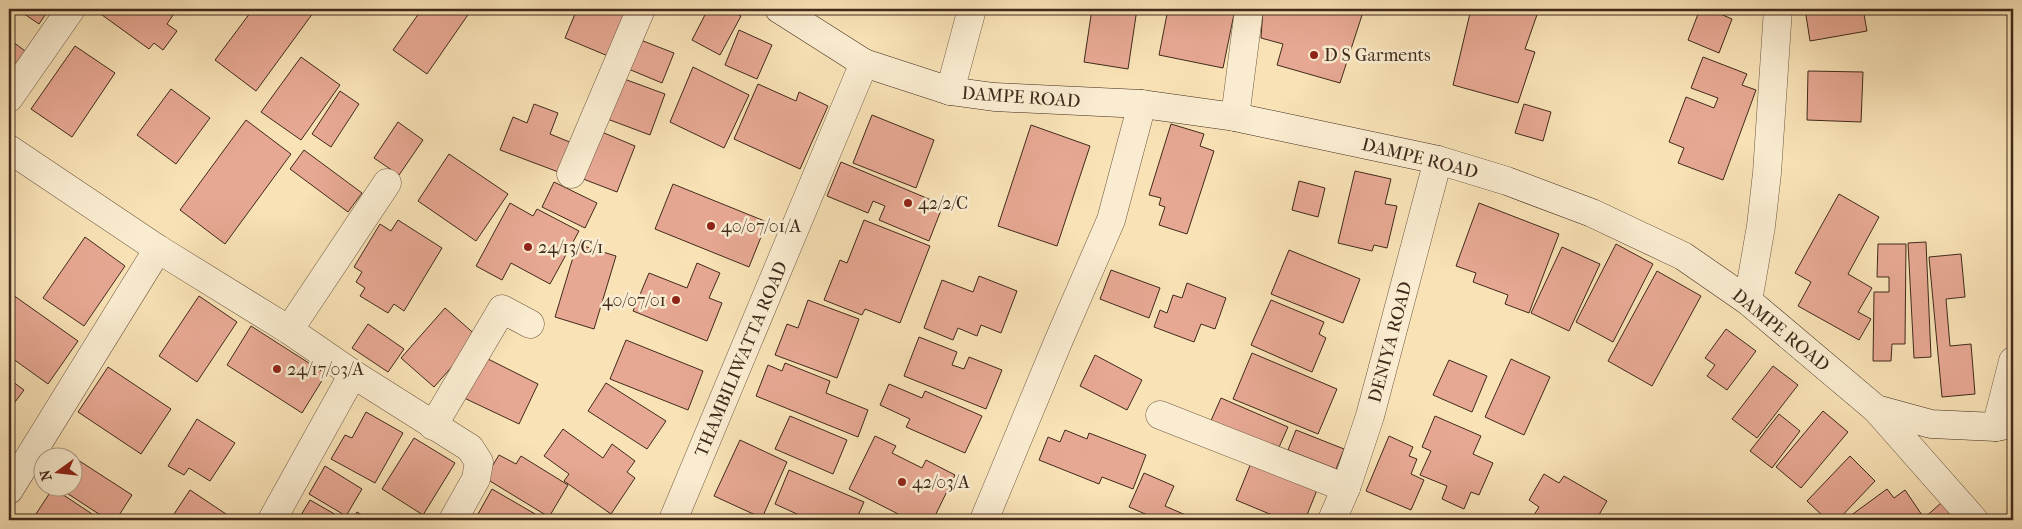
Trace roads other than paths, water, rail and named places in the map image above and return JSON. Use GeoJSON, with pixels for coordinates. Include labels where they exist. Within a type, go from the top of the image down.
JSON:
{"type":"FeatureCollection","features":[{"type":"Feature","properties":{"kind":"street"},"geometry":{"type":"LineString","coordinates":[[9,98],[71,9]]}},
{"type":"Feature","properties":{"kind":"street"},"geometry":{"type":"LineString","coordinates":[[571,174],[641,9]]}},
{"type":"Feature","properties":{"kind":"street","name":"DAMPE ROAD"},"geometry":{"type":"LineString","coordinates":[[779,9],[864,63],[950,91],[994,97],[1142,104],[1235,117],[1438,160],[1507,181],[1592,212],[1683,256],[1748,301],[1876,409],[1930,424],[2004,425]]}},
{"type":"Feature","properties":{"kind":"street"},"geometry":{"type":"LineString","coordinates":[[950,91],[972,9]]}},
{"type":"Feature","properties":{"kind":"street"},"geometry":{"type":"LineString","coordinates":[[1235,117],[1249,9]]}},
{"type":"Feature","properties":{"kind":"street"},"geometry":{"type":"LineString","coordinates":[[1748,301],[1761,226],[1766,182],[1778,9]]}},
{"type":"Feature","properties":{"kind":"street","name":"THAMBILIWATTA ROAD"},"geometry":{"type":"LineString","coordinates":[[677,519],[864,63]]}},
{"type":"Feature","properties":{"kind":"street"},"geometry":{"type":"LineString","coordinates":[[984,520],[1111,220],[1142,104]]}},
{"type":"Feature","properties":{"kind":"street"},"geometry":{"type":"LineString","coordinates":[[9,149],[158,249],[289,330],[353,374],[470,448],[479,462],[476,480],[453,520]]}},
{"type":"Feature","properties":{"kind":"street","name":"DENIYA ROAD"},"geometry":{"type":"LineString","coordinates":[[1332,520],[1346,488],[1370,416],[1438,160]]}},
{"type":"Feature","properties":{"kind":"street"},"geometry":{"type":"LineString","coordinates":[[289,330],[387,183]]}},
{"type":"Feature","properties":{"kind":"street"},"geometry":{"type":"LineString","coordinates":[[9,490],[158,249]]}},
{"type":"Feature","properties":{"kind":"street"},"geometry":{"type":"LineString","coordinates":[[433,426],[502,309],[530,324]]}},
{"type":"Feature","properties":{"kind":"street"},"geometry":{"type":"LineString","coordinates":[[2004,425],[2013,361]]}},
{"type":"Feature","properties":{"kind":"street"},"geometry":{"type":"LineString","coordinates":[[272,520],[353,374]]}},
{"type":"Feature","properties":{"kind":"street"},"geometry":{"type":"LineString","coordinates":[[1876,409],[1974,520]]}},
{"type":"Feature","properties":{"kind":"street"},"geometry":{"type":"LineString","coordinates":[[1160,415],[1346,488]]}},
{"type":"Feature","properties":{"kind":"place","name":"D S Garments"},"geometry":{"type":"Point","coordinates":[1314,55]}},
{"type":"Feature","properties":{"kind":"place","name":"42/2/C"},"geometry":{"type":"Point","coordinates":[908,203]}},
{"type":"Feature","properties":{"kind":"place","name":"40/07/01/A"},"geometry":{"type":"Point","coordinates":[711,226]}},
{"type":"Feature","properties":{"kind":"place","name":"24/13/C/1"},"geometry":{"type":"Point","coordinates":[528,247]}},
{"type":"Feature","properties":{"kind":"place","name":"40/07/01"},"geometry":{"type":"Point","coordinates":[676,300]}},
{"type":"Feature","properties":{"kind":"place","name":"24/17/03/A"},"geometry":{"type":"Point","coordinates":[277,369]}},
{"type":"Feature","properties":{"kind":"place","name":"42/03/A"},"geometry":{"type":"Point","coordinates":[902,482]}}]}
